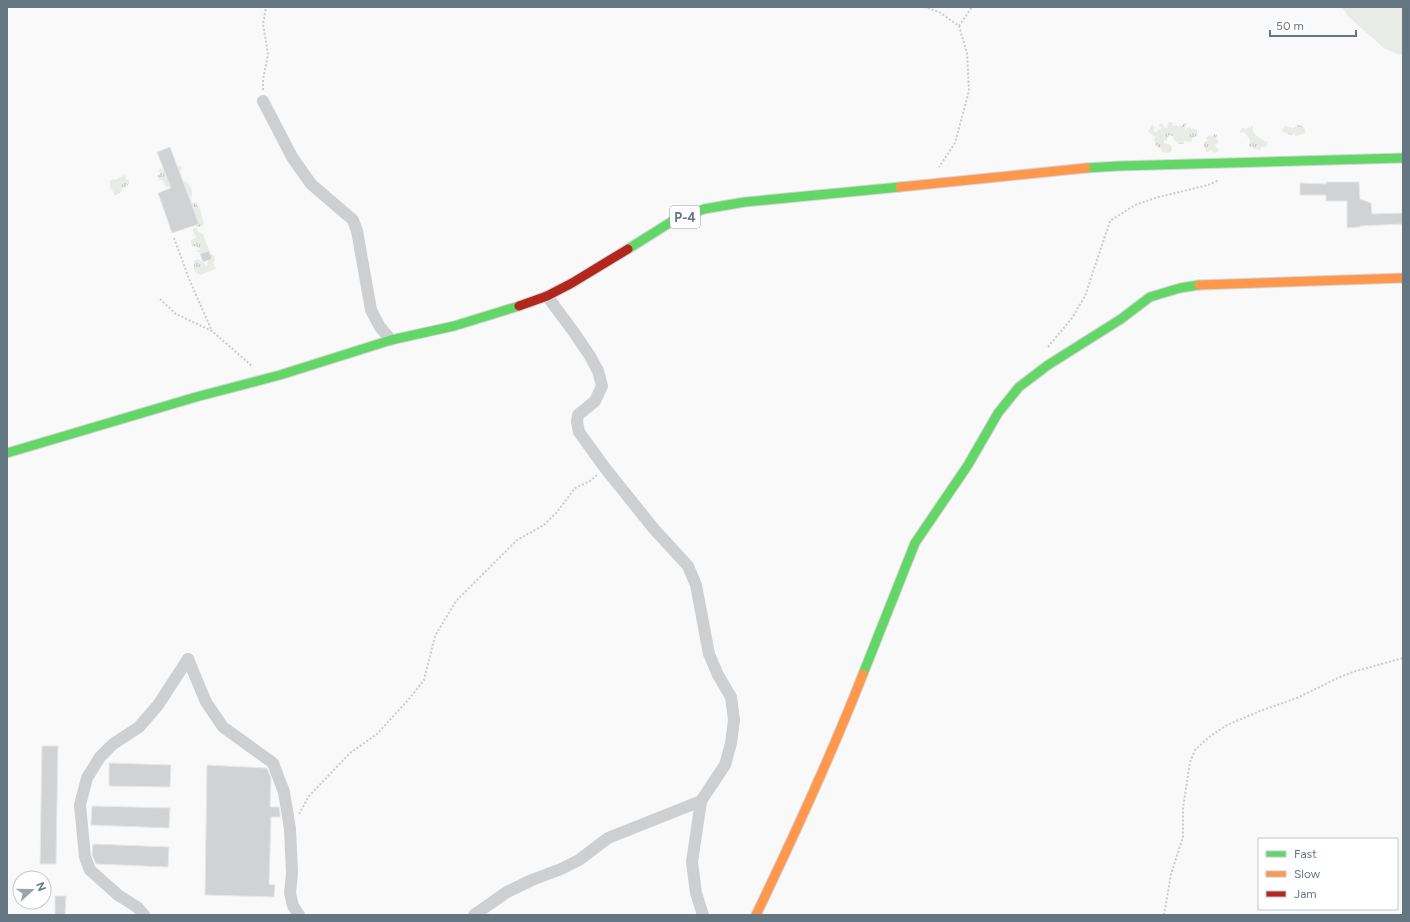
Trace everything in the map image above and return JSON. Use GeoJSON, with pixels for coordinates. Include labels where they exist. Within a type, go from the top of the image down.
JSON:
{"type":"FeatureCollection","features":[{"type":"Feature","properties":{"kind":"main road","name":"P-4"},"geometry":{"type":"LineString","coordinates":[[7,453],[280,375],[391,340],[454,326],[516,307],[547,296],[585,275],[671,222],[704,209],[745,202],[1008,177],[1063,170],[1119,166],[1403,158]]}},
{"type":"Feature","properties":{"kind":"main road"},"geometry":{"type":"LineString","coordinates":[[756,915],[793,838],[849,710],[915,543],[968,465],[998,413],[1019,387],[1048,365],[1121,319],[1150,297],[1180,288],[1203,285],[1403,278]]}},
{"type":"Feature","properties":{"kind":"street"},"geometry":{"type":"LineString","coordinates":[[263,101],[292,157],[311,184],[352,220],[356,231],[371,310],[380,327],[391,340]]}},
{"type":"Feature","properties":{"kind":"street"},"geometry":{"type":"LineString","coordinates":[[547,296],[577,337],[598,371],[602,386],[595,401],[578,415],[577,422],[579,432],[605,468],[654,529],[688,566],[696,585],[710,654],[718,675],[731,697],[734,720],[732,743],[725,765],[701,800],[692,862],[696,894],[703,915]]}},
{"type":"Feature","properties":{"kind":"street"},"geometry":{"type":"LineString","coordinates":[[144,915],[137,908],[118,895],[90,870],[85,857],[80,805],[87,778],[100,757],[113,744],[138,726],[158,705],[188,659],[206,702],[223,727],[273,763],[284,792],[290,829],[292,873],[290,893],[293,906],[299,915]]}},
{"type":"Feature","properties":{"kind":"street"},"geometry":{"type":"LineString","coordinates":[[474,915],[507,892],[579,860],[608,838],[701,800]]}},
{"type":"Feature","properties":{"kind":"path"},"geometry":{"type":"LineString","coordinates":[[263,101],[263,80],[268,54],[263,24],[266,7]]}},
{"type":"Feature","properties":{"kind":"path"},"geometry":{"type":"LineString","coordinates":[[924,7],[938,12],[959,26],[967,53],[969,90],[955,143],[928,184]]}},
{"type":"Feature","properties":{"kind":"path"},"geometry":{"type":"LineString","coordinates":[[959,26],[972,7]]}},
{"type":"Feature","properties":{"kind":"path"},"geometry":{"type":"LineString","coordinates":[[1044,352],[1072,318],[1085,296],[1110,221],[1135,205],[1155,198],[1208,185],[1220,179]]}},
{"type":"Feature","properties":{"kind":"path"},"geometry":{"type":"LineString","coordinates":[[174,238],[189,279],[212,331]]}},
{"type":"Feature","properties":{"kind":"path"},"geometry":{"type":"LineString","coordinates":[[160,299],[176,314],[212,331],[253,367]]}},
{"type":"Feature","properties":{"kind":"path"},"geometry":{"type":"LineString","coordinates":[[290,829],[309,796],[350,753],[377,734],[424,680],[435,636],[456,601],[517,540],[544,525],[557,512],[575,488],[590,481],[605,468]]}},
{"type":"Feature","properties":{"kind":"path"},"geometry":{"type":"LineString","coordinates":[[1164,915],[1171,874],[1183,837],[1183,808],[1190,762],[1194,750],[1227,725],[1297,698],[1356,671],[1403,658]]}},
{"type":"Feature","properties":{"kind":"green space"},"geometry":{"type":"Polygon","coordinates":[[[1342,7],[1403,7],[1403,56],[1385,49],[1348,16],[1342,7]]]}},
{"type":"Feature","properties":{"kind":"green space"},"geometry":{"type":"Polygon","coordinates":[[[1169,122],[1172,122],[1173,126],[1177,125],[1178,127],[1187,123],[1184,130],[1189,127],[1196,129],[1198,134],[1192,138],[1191,142],[1184,141],[1184,144],[1178,144],[1174,140],[1173,136],[1169,135],[1166,141],[1164,140],[1164,143],[1171,145],[1172,150],[1170,153],[1162,152],[1161,148],[1158,148],[1157,145],[1155,146],[1155,142],[1153,140],[1156,137],[1148,132],[1152,125],[1155,128],[1153,131],[1157,132],[1157,130],[1162,128],[1159,125],[1163,123],[1163,126],[1166,128],[1169,122]]]}},
{"type":"Feature","properties":{"kind":"green space"},"geometry":{"type":"Polygon","coordinates":[[[1297,125],[1302,126],[1305,129],[1305,133],[1296,136],[1294,134],[1291,135],[1283,132],[1282,129],[1285,126],[1294,128],[1297,125]]]}},
{"type":"Feature","properties":{"kind":"green space"},"geometry":{"type":"Polygon","coordinates":[[[1253,126],[1255,134],[1268,142],[1266,147],[1261,147],[1261,150],[1253,149],[1253,146],[1250,147],[1250,140],[1244,132],[1241,133],[1240,131],[1242,128],[1246,129],[1253,126]]]}},
{"type":"Feature","properties":{"kind":"green space"},"geometry":{"type":"Polygon","coordinates":[[[1215,134],[1217,135],[1216,140],[1218,139],[1218,143],[1214,145],[1219,150],[1212,153],[1213,151],[1211,150],[1207,152],[1204,146],[1205,141],[1208,141],[1206,138],[1209,135],[1211,137],[1215,134]]]}},
{"type":"Feature","properties":{"kind":"green space"},"geometry":{"type":"Polygon","coordinates":[[[179,165],[182,167],[180,173],[182,182],[185,181],[190,187],[192,191],[192,202],[196,203],[200,210],[204,224],[202,226],[198,227],[196,225],[171,188],[165,186],[163,180],[159,180],[157,176],[160,172],[157,171],[161,169],[168,173],[175,166],[179,165]]]}},
{"type":"Feature","properties":{"kind":"green space"},"geometry":{"type":"Polygon","coordinates":[[[124,175],[126,176],[126,179],[129,180],[129,184],[122,189],[120,193],[115,195],[110,187],[110,181],[124,175]]]}},
{"type":"Feature","properties":{"kind":"green space"},"geometry":{"type":"Polygon","coordinates":[[[194,227],[198,232],[203,234],[209,251],[200,254],[199,252],[195,252],[201,249],[197,248],[196,246],[192,247],[191,240],[197,237],[193,231],[194,227]]]}},
{"type":"Feature","properties":{"kind":"green space"},"geometry":{"type":"Polygon","coordinates":[[[213,255],[215,260],[213,262],[216,269],[200,275],[194,271],[194,261],[198,259],[207,266],[209,258],[213,255]]]}},
{"type":"Feature","properties":{"kind":"building"},"geometry":{"type":"Polygon","coordinates":[[[170,147],[199,224],[172,233],[158,193],[171,188],[157,152],[170,147]]]}},
{"type":"Feature","properties":{"kind":"building"},"geometry":{"type":"Polygon","coordinates":[[[1326,182],[1359,182],[1360,199],[1371,203],[1372,214],[1403,213],[1403,224],[1347,228],[1347,201],[1326,201],[1326,195],[1300,195],[1300,183],[1326,184],[1326,182]]]}},
{"type":"Feature","properties":{"kind":"building"},"geometry":{"type":"Polygon","coordinates":[[[209,251],[212,259],[203,262],[200,254],[209,251]]]}},
{"type":"Feature","properties":{"kind":"building"},"geometry":{"type":"Polygon","coordinates":[[[42,746],[58,746],[56,864],[40,864],[42,746]]]}},
{"type":"Feature","properties":{"kind":"building"},"geometry":{"type":"Polygon","coordinates":[[[109,763],[171,765],[170,787],[109,786],[109,763]]]}},
{"type":"Feature","properties":{"kind":"building"},"geometry":{"type":"Polygon","coordinates":[[[207,765],[267,768],[271,778],[270,806],[279,807],[280,813],[280,817],[271,817],[269,884],[275,885],[274,897],[205,895],[207,765]]]}},
{"type":"Feature","properties":{"kind":"building"},"geometry":{"type":"Polygon","coordinates":[[[92,806],[170,808],[169,828],[91,825],[92,806]]]}},
{"type":"Feature","properties":{"kind":"building"},"geometry":{"type":"Polygon","coordinates":[[[93,844],[169,847],[168,867],[96,864],[92,855],[93,844]]]}},
{"type":"Feature","properties":{"kind":"building"},"geometry":{"type":"Polygon","coordinates":[[[55,896],[66,896],[65,915],[55,915],[55,896]]]}},
{"type":"Feature","properties":{"kind":"traffic: fast"},"geometry":{"type":"LineString","coordinates":[[1086,168],[1403,158]]}},
{"type":"Feature","properties":{"kind":"traffic: fast"},"geometry":{"type":"LineString","coordinates":[[628,249],[671,222],[704,209],[745,202],[900,187]]}},
{"type":"Feature","properties":{"kind":"traffic: fast"},"geometry":{"type":"LineString","coordinates":[[863,674],[915,543],[968,465],[998,413],[1019,387],[1048,365],[1121,319],[1150,297],[1180,288],[1199,285]]}},
{"type":"Feature","properties":{"kind":"traffic: fast"},"geometry":{"type":"LineString","coordinates":[[7,453],[196,397],[280,375],[391,340],[454,326],[519,306]]}},
{"type":"Feature","properties":{"kind":"traffic: slow"},"geometry":{"type":"LineString","coordinates":[[900,187],[1086,168]]}},
{"type":"Feature","properties":{"kind":"traffic: slow"},"geometry":{"type":"LineString","coordinates":[[1199,285],[1403,278]]}},
{"type":"Feature","properties":{"kind":"traffic: slow"},"geometry":{"type":"LineString","coordinates":[[756,915],[812,796],[863,674]]}},
{"type":"Feature","properties":{"kind":"traffic: jam"},"geometry":{"type":"LineString","coordinates":[[519,306],[547,296],[572,283],[628,249]]}}]}
